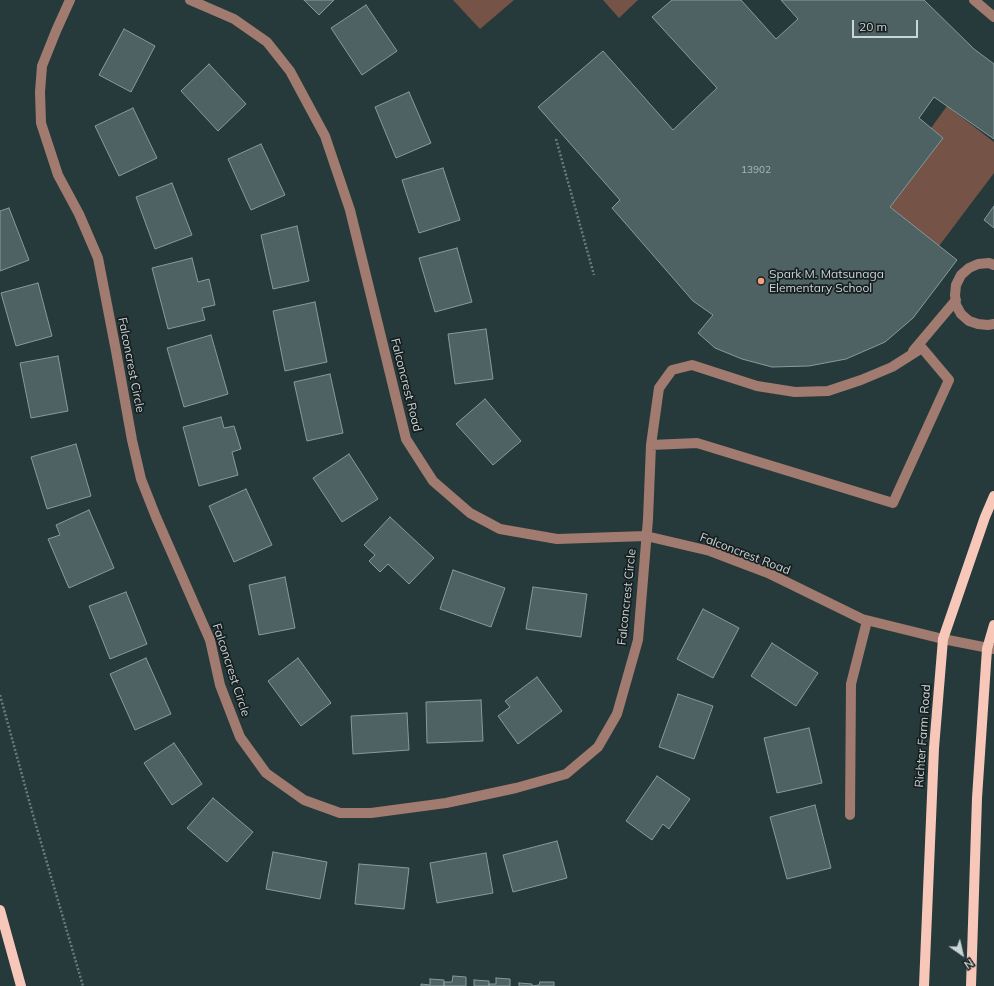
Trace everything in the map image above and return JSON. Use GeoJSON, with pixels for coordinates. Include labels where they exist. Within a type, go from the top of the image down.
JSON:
{"type":"FeatureCollection","features":[{"type":"Feature","properties":{"kind":"main road","name":"Richter Farm Road"},"geometry":{"type":"LineString","coordinates":[[924,986],[934,748],[943,639],[984,517],[994,496]]}},
{"type":"Feature","properties":{"kind":"main road"},"geometry":{"type":"LineString","coordinates":[[971,986],[977,798],[994,625]]}},
{"type":"Feature","properties":{"kind":"main road"},"geometry":{"type":"LineString","coordinates":[[0,910],[21,986]]}},
{"type":"Feature","properties":{"kind":"street","name":"Falconcrest Circle"},"geometry":{"type":"LineString","coordinates":[[70,0],[42,66],[40,123],[58,175],[79,214],[98,258],[132,440],[142,479],[156,517],[210,640],[220,685],[240,737],[266,773],[304,800],[340,813],[363,813],[446,803],[516,788],[566,774],[598,747],[617,714],[638,640],[651,444],[659,388],[672,370],[692,365],[756,386],[795,392],[828,392],[892,367],[922,348],[949,380],[893,503],[697,443],[651,444]]}},
{"type":"Feature","properties":{"kind":"street","name":"Falconcrest Road"},"geometry":{"type":"LineString","coordinates":[[190,0],[234,19],[267,42],[290,71],[325,136],[350,210],[406,439],[433,481],[470,513],[500,529],[557,539],[646,536],[710,551],[768,573],[867,621],[991,649]]}},
{"type":"Feature","properties":{"kind":"street"},"geometry":{"type":"LineString","coordinates":[[974,0],[994,16]]}},
{"type":"Feature","properties":{"kind":"street"},"geometry":{"type":"LineString","coordinates":[[994,265],[989,263],[978,264],[969,268],[961,275],[956,285],[955,295],[961,314],[969,320],[978,324],[994,324]]}},
{"type":"Feature","properties":{"kind":"street"},"geometry":{"type":"LineString","coordinates":[[907,358],[956,300]]}},
{"type":"Feature","properties":{"kind":"street"},"geometry":{"type":"LineString","coordinates":[[850,815],[852,684],[867,621]]}},
{"type":"Feature","properties":{"kind":"path"},"geometry":{"type":"LineString","coordinates":[[556,139],[594,275]]}},
{"type":"Feature","properties":{"kind":"path"},"geometry":{"type":"LineString","coordinates":[[0,695],[35,823],[83,986]]}},
{"type":"Feature","properties":{"kind":"shaded area"},"geometry":{"type":"Polygon","coordinates":[[[453,0],[514,0],[480,29],[453,0]]]}},
{"type":"Feature","properties":{"kind":"shaded area"},"geometry":{"type":"Polygon","coordinates":[[[603,0],[638,0],[619,18],[603,0]]]}},
{"type":"Feature","properties":{"kind":"shaded area"},"geometry":{"type":"Polygon","coordinates":[[[947,106],[994,142],[994,173],[939,246],[890,207],[943,138],[931,128],[947,106]]]}},
{"type":"Feature","properties":{"kind":"building"},"geometry":{"type":"Polygon","coordinates":[[[304,0],[334,0],[319,15],[304,0]]]}},
{"type":"Feature","properties":{"kind":"building"},"geometry":{"type":"Polygon","coordinates":[[[672,0],[741,0],[776,39],[798,19],[781,0],[924,0],[974,49],[994,64],[994,139],[934,97],[919,118],[943,138],[890,207],[957,260],[913,318],[885,342],[846,359],[809,366],[772,367],[742,359],[715,348],[698,333],[713,315],[693,301],[612,208],[620,200],[538,107],[603,51],[673,130],[717,88],[652,17],[672,0]]]}},
{"type":"Feature","properties":{"kind":"building"},"geometry":{"type":"Polygon","coordinates":[[[366,5],[397,51],[362,75],[331,28],[366,5]]]}},
{"type":"Feature","properties":{"kind":"building"},"geometry":{"type":"Polygon","coordinates":[[[124,29],[155,46],[131,92],[99,75],[124,29]]]}},
{"type":"Feature","properties":{"kind":"building"},"geometry":{"type":"Polygon","coordinates":[[[209,64],[246,104],[218,131],[181,91],[209,64]]]}},
{"type":"Feature","properties":{"kind":"building"},"geometry":{"type":"Polygon","coordinates":[[[409,92],[431,143],[396,158],[375,107],[409,92]]]}},
{"type":"Feature","properties":{"kind":"building"},"geometry":{"type":"Polygon","coordinates":[[[133,108],[157,158],[119,176],[95,126],[133,108]]]}},
{"type":"Feature","properties":{"kind":"building"},"geometry":{"type":"Polygon","coordinates":[[[261,144],[285,195],[251,210],[228,159],[261,144]]]}},
{"type":"Feature","properties":{"kind":"building"},"geometry":{"type":"Polygon","coordinates":[[[443,168],[460,220],[419,233],[402,180],[443,168]]]}},
{"type":"Feature","properties":{"kind":"building"},"geometry":{"type":"Polygon","coordinates":[[[172,183],[192,235],[155,249],[136,197],[172,183]]]}},
{"type":"Feature","properties":{"kind":"building"},"geometry":{"type":"Polygon","coordinates":[[[994,206],[994,228],[984,220],[994,206]]]}},
{"type":"Feature","properties":{"kind":"building"},"geometry":{"type":"Polygon","coordinates":[[[9,208],[29,260],[0,271],[0,211],[9,208]]]}},
{"type":"Feature","properties":{"kind":"building"},"geometry":{"type":"Polygon","coordinates":[[[297,226],[309,281],[273,289],[261,235],[297,226]]]}},
{"type":"Feature","properties":{"kind":"building"},"geometry":{"type":"Polygon","coordinates":[[[457,248],[472,302],[435,312],[419,258],[457,248]]]}},
{"type":"Feature","properties":{"kind":"building"},"geometry":{"type":"Polygon","coordinates":[[[192,258],[198,282],[209,279],[215,305],[202,308],[205,320],[168,329],[152,268],[192,258]]]}},
{"type":"Feature","properties":{"kind":"building"},"geometry":{"type":"Polygon","coordinates":[[[38,283],[52,336],[16,346],[1,293],[38,283]]]}},
{"type":"Feature","properties":{"kind":"building"},"geometry":{"type":"Polygon","coordinates":[[[315,302],[327,362],[285,371],[273,311],[315,302]]]}},
{"type":"Feature","properties":{"kind":"building"},"geometry":{"type":"Polygon","coordinates":[[[486,329],[493,379],[455,384],[448,334],[486,329]]]}},
{"type":"Feature","properties":{"kind":"building"},"geometry":{"type":"Polygon","coordinates":[[[211,335],[228,394],[184,407],[167,348],[211,335]]]}},
{"type":"Feature","properties":{"kind":"building"},"geometry":{"type":"Polygon","coordinates":[[[58,356],[68,411],[31,418],[20,363],[58,356]]]}},
{"type":"Feature","properties":{"kind":"building"},"geometry":{"type":"Polygon","coordinates":[[[330,374],[343,433],[307,441],[294,382],[330,374]]]}},
{"type":"Feature","properties":{"kind":"building"},"geometry":{"type":"Polygon","coordinates":[[[485,399],[521,441],[493,465],[456,424],[485,399]]]}},
{"type":"Feature","properties":{"kind":"building"},"geometry":{"type":"Polygon","coordinates":[[[221,417],[224,428],[234,426],[241,449],[232,452],[238,475],[199,486],[183,427],[221,417]]]}},
{"type":"Feature","properties":{"kind":"building"},"geometry":{"type":"Polygon","coordinates":[[[76,444],[91,496],[47,509],[31,457],[76,444]]]}},
{"type":"Feature","properties":{"kind":"building"},"geometry":{"type":"Polygon","coordinates":[[[349,454],[378,499],[342,522],[313,478],[349,454]]]}},
{"type":"Feature","properties":{"kind":"building"},"geometry":{"type":"Polygon","coordinates":[[[246,489],[272,545],[234,562],[209,506],[246,489]]]}},
{"type":"Feature","properties":{"kind":"building"},"geometry":{"type":"Polygon","coordinates":[[[89,510],[114,568],[69,588],[48,539],[60,535],[56,525],[89,510]]]}},
{"type":"Feature","properties":{"kind":"building"},"geometry":{"type":"Polygon","coordinates":[[[390,517],[434,558],[409,584],[388,564],[380,572],[369,561],[375,555],[364,545],[390,517]]]}},
{"type":"Feature","properties":{"kind":"building"},"geometry":{"type":"Polygon","coordinates":[[[453,570],[505,588],[491,627],[440,609],[453,570]]]}},
{"type":"Feature","properties":{"kind":"building"},"geometry":{"type":"Polygon","coordinates":[[[285,577],[295,628],[259,635],[249,585],[285,577]]]}},
{"type":"Feature","properties":{"kind":"building"},"geometry":{"type":"Polygon","coordinates":[[[533,587],[587,594],[581,637],[526,629],[533,587]]]}},
{"type":"Feature","properties":{"kind":"building"},"geometry":{"type":"Polygon","coordinates":[[[126,592],[147,644],[110,659],[89,606],[126,592]]]}},
{"type":"Feature","properties":{"kind":"building"},"geometry":{"type":"Polygon","coordinates":[[[703,609],[739,628],[713,678],[677,659],[703,609]]]}},
{"type":"Feature","properties":{"kind":"building"},"geometry":{"type":"Polygon","coordinates":[[[772,643],[818,673],[796,706],[751,676],[772,643]]]}},
{"type":"Feature","properties":{"kind":"building"},"geometry":{"type":"Polygon","coordinates":[[[146,658],[171,714],[135,730],[110,674],[146,658]]]}},
{"type":"Feature","properties":{"kind":"building"},"geometry":{"type":"Polygon","coordinates":[[[298,658],[331,703],[301,726],[268,681],[298,658]]]}},
{"type":"Feature","properties":{"kind":"building"},"geometry":{"type":"Polygon","coordinates":[[[537,677],[562,711],[518,744],[498,716],[510,707],[505,701],[537,677]]]}},
{"type":"Feature","properties":{"kind":"building"},"geometry":{"type":"Polygon","coordinates":[[[678,694],[713,706],[694,759],[659,747],[678,694]]]}},
{"type":"Feature","properties":{"kind":"building"},"geometry":{"type":"Polygon","coordinates":[[[481,700],[483,741],[427,743],[426,702],[481,700]]]}},
{"type":"Feature","properties":{"kind":"building"},"geometry":{"type":"Polygon","coordinates":[[[407,713],[409,750],[353,754],[351,716],[407,713]]]}},
{"type":"Feature","properties":{"kind":"building"},"geometry":{"type":"Polygon","coordinates":[[[809,728],[822,783],[777,793],[764,738],[809,728]]]}},
{"type":"Feature","properties":{"kind":"building"},"geometry":{"type":"Polygon","coordinates":[[[174,743],[202,784],[172,805],[144,763],[174,743]]]}},
{"type":"Feature","properties":{"kind":"building"},"geometry":{"type":"Polygon","coordinates":[[[657,776],[690,799],[669,829],[663,824],[652,840],[626,821],[657,776]]]}},
{"type":"Feature","properties":{"kind":"building"},"geometry":{"type":"Polygon","coordinates":[[[213,798],[253,832],[227,862],[187,828],[213,798]]]}},
{"type":"Feature","properties":{"kind":"building"},"geometry":{"type":"Polygon","coordinates":[[[815,805],[831,868],[787,879],[770,817],[815,805]]]}},
{"type":"Feature","properties":{"kind":"building"},"geometry":{"type":"Polygon","coordinates":[[[557,841],[567,878],[513,892],[503,855],[557,841]]]}},
{"type":"Feature","properties":{"kind":"building"},"geometry":{"type":"Polygon","coordinates":[[[273,852],[327,862],[320,899],[266,889],[273,852]]]}},
{"type":"Feature","properties":{"kind":"building"},"geometry":{"type":"Polygon","coordinates":[[[486,853],[493,893],[437,903],[430,863],[486,853]]]}},
{"type":"Feature","properties":{"kind":"building"},"geometry":{"type":"Polygon","coordinates":[[[359,864],[409,868],[404,909],[355,904],[359,864]]]}},
{"type":"Feature","properties":{"kind":"building"},"geometry":{"type":"Polygon","coordinates":[[[453,976],[466,977],[466,986],[444,986],[444,982],[452,982],[453,976]]]}},
{"type":"Feature","properties":{"kind":"building"},"geometry":{"type":"Polygon","coordinates":[[[496,978],[510,979],[510,986],[489,986],[489,984],[496,984],[496,978]]]}},
{"type":"Feature","properties":{"kind":"building"},"geometry":{"type":"Polygon","coordinates":[[[430,979],[444,980],[444,986],[421,986],[421,984],[430,985],[430,979]]]}},
{"type":"Feature","properties":{"kind":"building"},"geometry":{"type":"Polygon","coordinates":[[[474,980],[489,981],[489,986],[474,986],[474,980]]]}},
{"type":"Feature","properties":{"kind":"building"},"geometry":{"type":"Polygon","coordinates":[[[540,982],[554,982],[554,986],[532,986],[539,985],[540,982]]]}},
{"type":"Feature","properties":{"kind":"building"},"geometry":{"type":"Polygon","coordinates":[[[519,983],[532,984],[532,986],[519,986],[519,983]]]}},
{"type":"Feature","properties":{"kind":"place","name":"Spark M. Matsunaga Elementary School"},"geometry":{"type":"Point","coordinates":[761,281]}}]}
